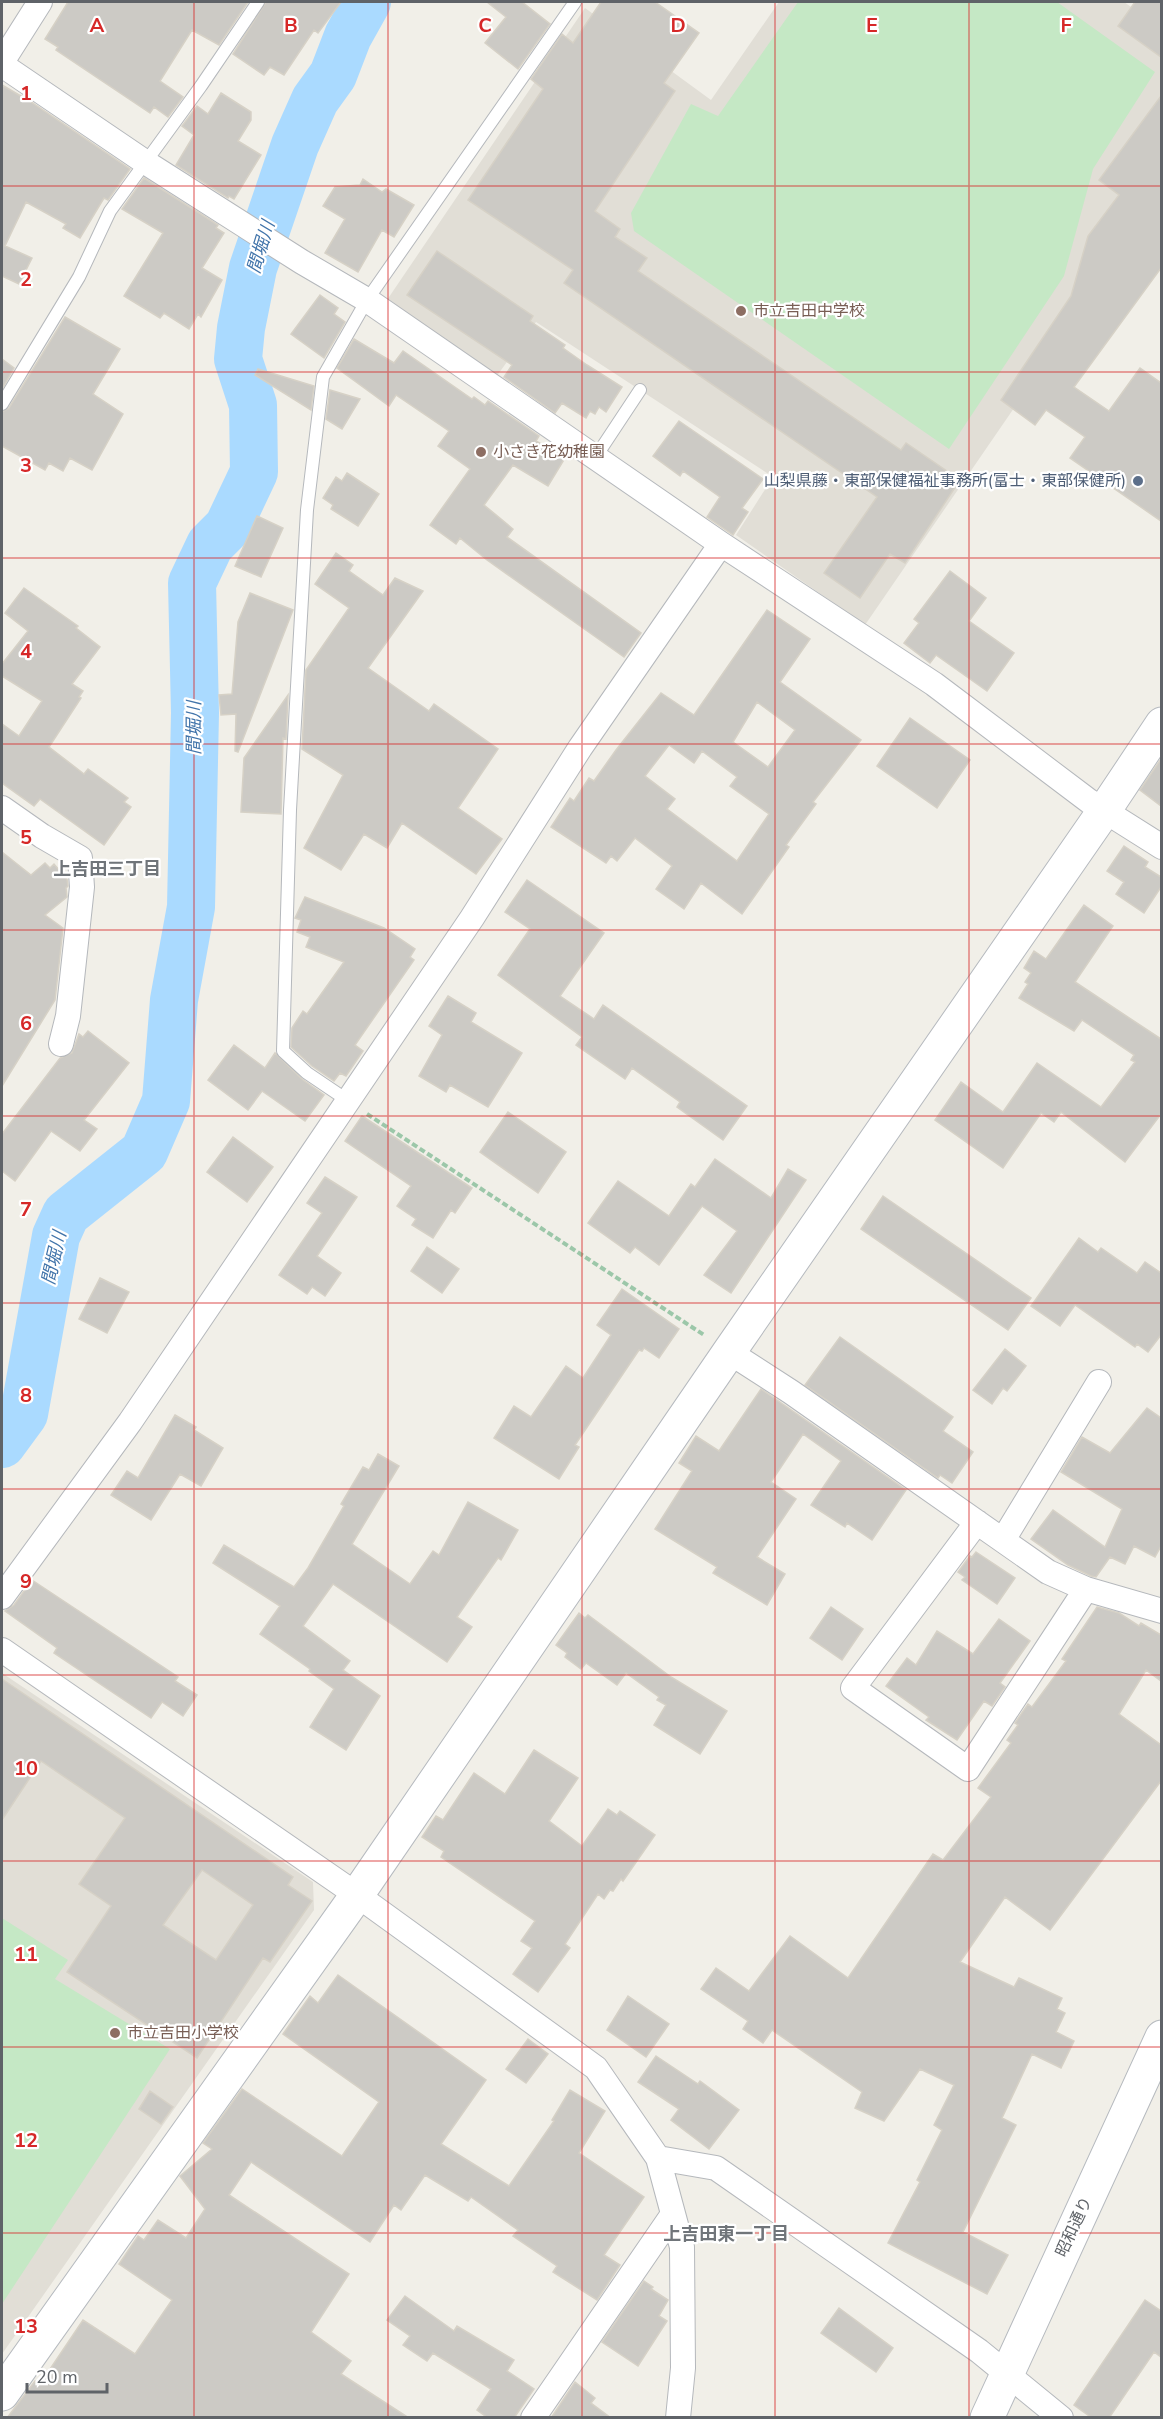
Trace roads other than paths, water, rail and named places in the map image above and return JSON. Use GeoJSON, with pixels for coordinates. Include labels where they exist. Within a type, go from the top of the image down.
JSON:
{"type":"FeatureCollection","features":[{"type":"Feature","properties":{"kind":"street"},"geometry":{"type":"LineString","coordinates":[[40,2],[2,63],[145,162],[241,221],[302,262],[367,300],[721,544],[934,684],[1089,801],[1161,847]]}},
{"type":"Feature","properties":{"kind":"street"},"geometry":{"type":"LineString","coordinates":[[2,1597],[130,1422],[472,918],[580,748],[721,544]]}},
{"type":"Feature","properties":{"kind":"street"},"geometry":{"type":"LineString","coordinates":[[2,2394],[357,1895],[729,1352],[1104,811],[1161,723]]}},
{"type":"Feature","properties":{"kind":"street"},"geometry":{"type":"LineString","coordinates":[[2,808],[42,837],[80,858],[82,887],[68,1016],[61,1044]]}},
{"type":"Feature","properties":{"kind":"street"},"geometry":{"type":"LineString","coordinates":[[729,1352],[1048,1572],[1086,1589],[1161,1611]]}},
{"type":"Feature","properties":{"kind":"street"},"geometry":{"type":"LineString","coordinates":[[1003,1540],[1099,1382]]}},
{"type":"Feature","properties":{"kind":"street"},"geometry":{"type":"LineString","coordinates":[[977,1522],[853,1688],[968,1769],[1086,1589]]}},
{"type":"Feature","properties":{"kind":"street"},"geometry":{"type":"LineString","coordinates":[[2,1650],[357,1895],[596,2068],[658,2158],[682,2247],[683,2368],[678,2418]]}},
{"type":"Feature","properties":{"kind":"street","name":"昭和通り"},"geometry":{"type":"LineString","coordinates":[[987,2418],[1161,2037]]}},
{"type":"Feature","properties":{"kind":"street"},"geometry":{"type":"LineString","coordinates":[[658,2158],[716,2168],[979,2351],[1061,2418]]}},
{"type":"Feature","properties":{"kind":"street"},"geometry":{"type":"LineString","coordinates":[[533,2418],[673,2214]]}},
{"type":"Feature","properties":{"kind":"lane"},"geometry":{"type":"LineString","coordinates":[[2,404],[79,277],[110,211],[201,86],[258,2]]}},
{"type":"Feature","properties":{"kind":"lane"},"geometry":{"type":"LineString","coordinates":[[347,1100],[307,1073],[283,1051],[290,810],[307,510],[323,377],[367,300],[575,2]]}},
{"type":"Feature","properties":{"kind":"lane"},"geometry":{"type":"LineString","coordinates":[[595,458],[640,390]]}},
{"type":"Feature","properties":{"kind":"waterway","name":"間堀川"},"geometry":{"type":"LineString","coordinates":[[2,1444],[24,1414],[56,1236],[66,1214],[144,1152],[166,1101],[174,1000],[191,907],[195,713],[192,583],[210,545],[228,527],[254,472],[253,405],[238,359],[241,328],[253,268],[295,145],[315,100],[333,75],[348,36],[367,2]]}},
{"type":"Feature","properties":{"kind":"place","name":"市立吉田中学校"},"geometry":{"type":"Point","coordinates":[741,311]}},
{"type":"Feature","properties":{"kind":"place","name":"小さき花幼稚園"},"geometry":{"type":"Point","coordinates":[481,452]}},
{"type":"Feature","properties":{"kind":"place","name":"山梨県藤・東部保健福祉事務所(富士・東部保健所)"},"geometry":{"type":"Point","coordinates":[1138,481]}},
{"type":"Feature","properties":{"kind":"place","name":"市立吉田小学校"},"geometry":{"type":"Point","coordinates":[115,2033]}},
{"type":"Feature","properties":{"kind":"district","name":"上吉田三丁目"},"geometry":{"type":"Point","coordinates":[107,869]}},
{"type":"Feature","properties":{"kind":"district","name":"上吉田東一丁目"},"geometry":{"type":"Point","coordinates":[726,2234]}}]}
